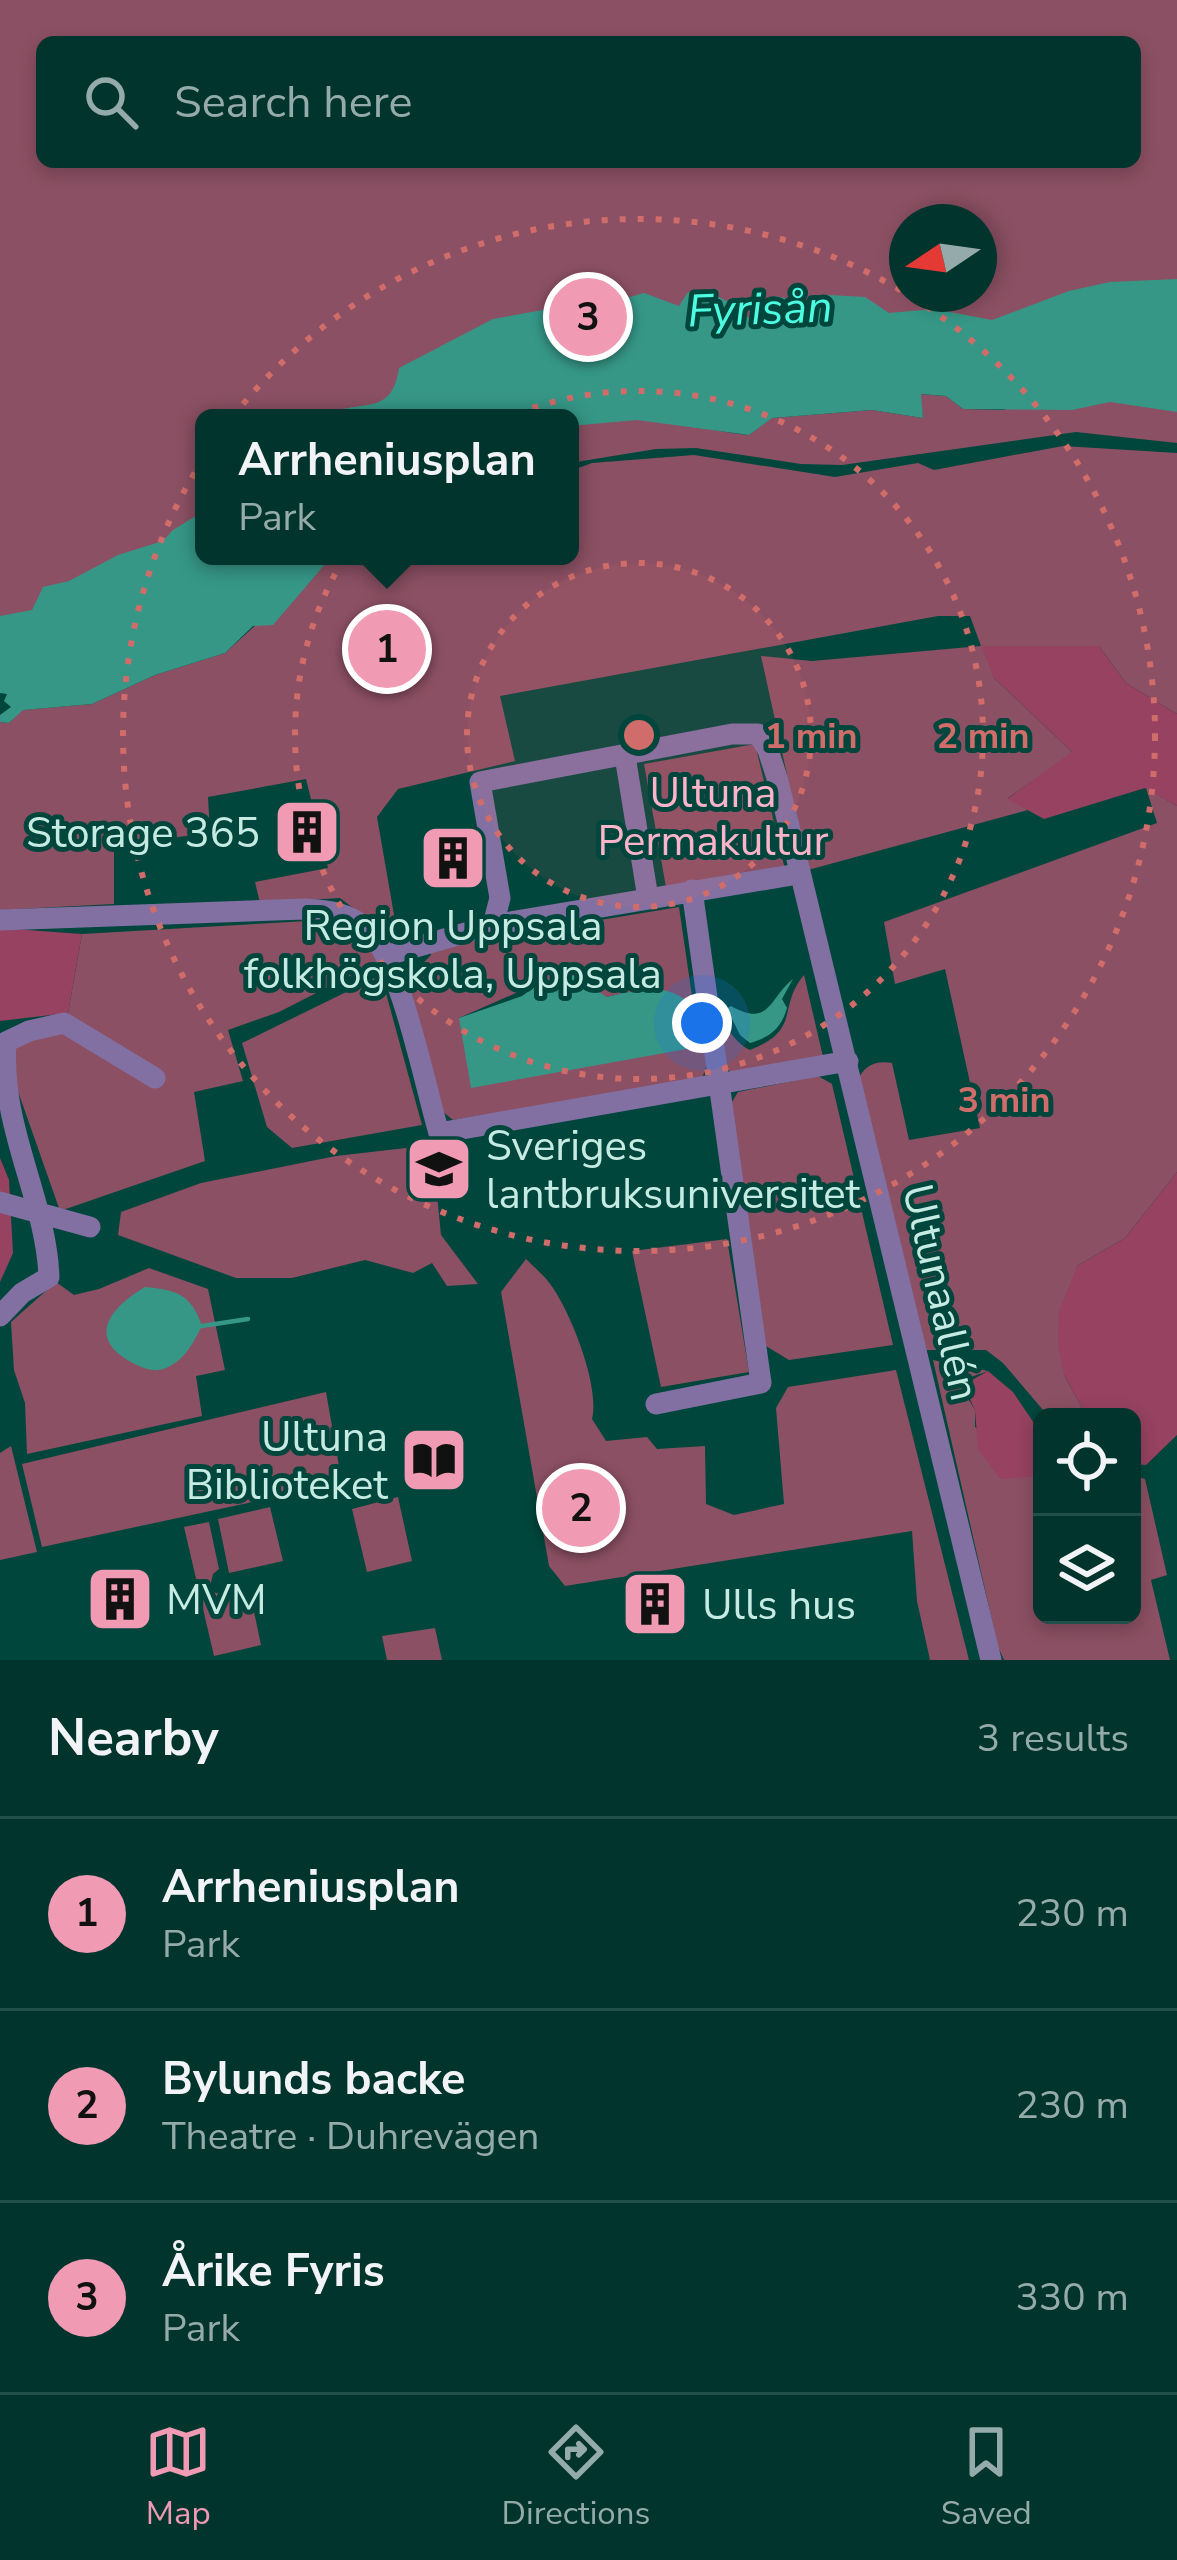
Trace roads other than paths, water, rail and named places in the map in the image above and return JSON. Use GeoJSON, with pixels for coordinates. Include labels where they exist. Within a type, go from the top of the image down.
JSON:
{"type":"FeatureCollection","features":[{"type":"Feature","properties":{"kind":"street","name":"Ultunaallén"},"geometry":{"type":"LineString","coordinates":[[625,756],[731,734],[758,734],[768,749],[992,1660]]}},
{"type":"Feature","properties":{"kind":"street"},"geometry":{"type":"LineString","coordinates":[[493,925],[500,898],[480,782],[625,756],[648,898]]}},
{"type":"Feature","properties":{"kind":"street"},"geometry":{"type":"LineString","coordinates":[[388,955],[413,944],[493,925],[798,874]]}},
{"type":"Feature","properties":{"kind":"street"},"geometry":{"type":"LineString","coordinates":[[656,1404],[761,1383],[692,890]]}},
{"type":"Feature","properties":{"kind":"street"},"geometry":{"type":"LineString","coordinates":[[0,920],[328,910],[363,925],[388,955],[439,1133],[848,1061]]}},
{"type":"Feature","properties":{"kind":"street"},"geometry":{"type":"LineString","coordinates":[[0,1316],[22,1294],[50,1277],[48,1247],[5,1120],[2,1060],[6,1042],[28,1031],[64,1023],[154,1078]]}},
{"type":"Feature","properties":{"kind":"street"},"geometry":{"type":"LineString","coordinates":[[0,1202],[90,1227]]}},
{"type":"Feature","properties":{"kind":"waterway"},"geometry":{"type":"LineString","coordinates":[[202,1326],[248,1319]]}},
{"type":"Feature","properties":{"kind":"place","name":"Årike Fyris"},"geometry":{"type":"Point","coordinates":[588,317]}},
{"type":"Feature","properties":{"kind":"place","name":"Arrheniusplan"},"geometry":{"type":"Point","coordinates":[387,649]}},
{"type":"Feature","properties":{"kind":"place","name":"Storage 365"},"geometry":{"type":"Point","coordinates":[307,832]}},
{"type":"Feature","properties":{"kind":"place","name":"Region Uppsala folkhögskola, Uppsala"},"geometry":{"type":"Point","coordinates":[453,858]}},
{"type":"Feature","properties":{"kind":"place","name":"Sveriges lantbruksuniversitet"},"geometry":{"type":"Point","coordinates":[439,1169]}},
{"type":"Feature","properties":{"kind":"place","name":"Ultuna Biblioteket"},"geometry":{"type":"Point","coordinates":[434,1460]}},
{"type":"Feature","properties":{"kind":"place","name":"Bylunds backe"},"geometry":{"type":"Point","coordinates":[581,1508]}},
{"type":"Feature","properties":{"kind":"place","name":"MVM"},"geometry":{"type":"Point","coordinates":[120,1599]}},
{"type":"Feature","properties":{"kind":"place","name":"Ulls hus"},"geometry":{"type":"Point","coordinates":[655,1604]}},
{"type":"Feature","properties":{"kind":"water label","name":"Fyrisån"},"geometry":{"type":"Point","coordinates":[760,308]}},
{"type":"Feature","properties":{"kind":"park label","name":"Ultuna Permakultur"},"geometry":{"type":"Point","coordinates":[713,816]}}]}
